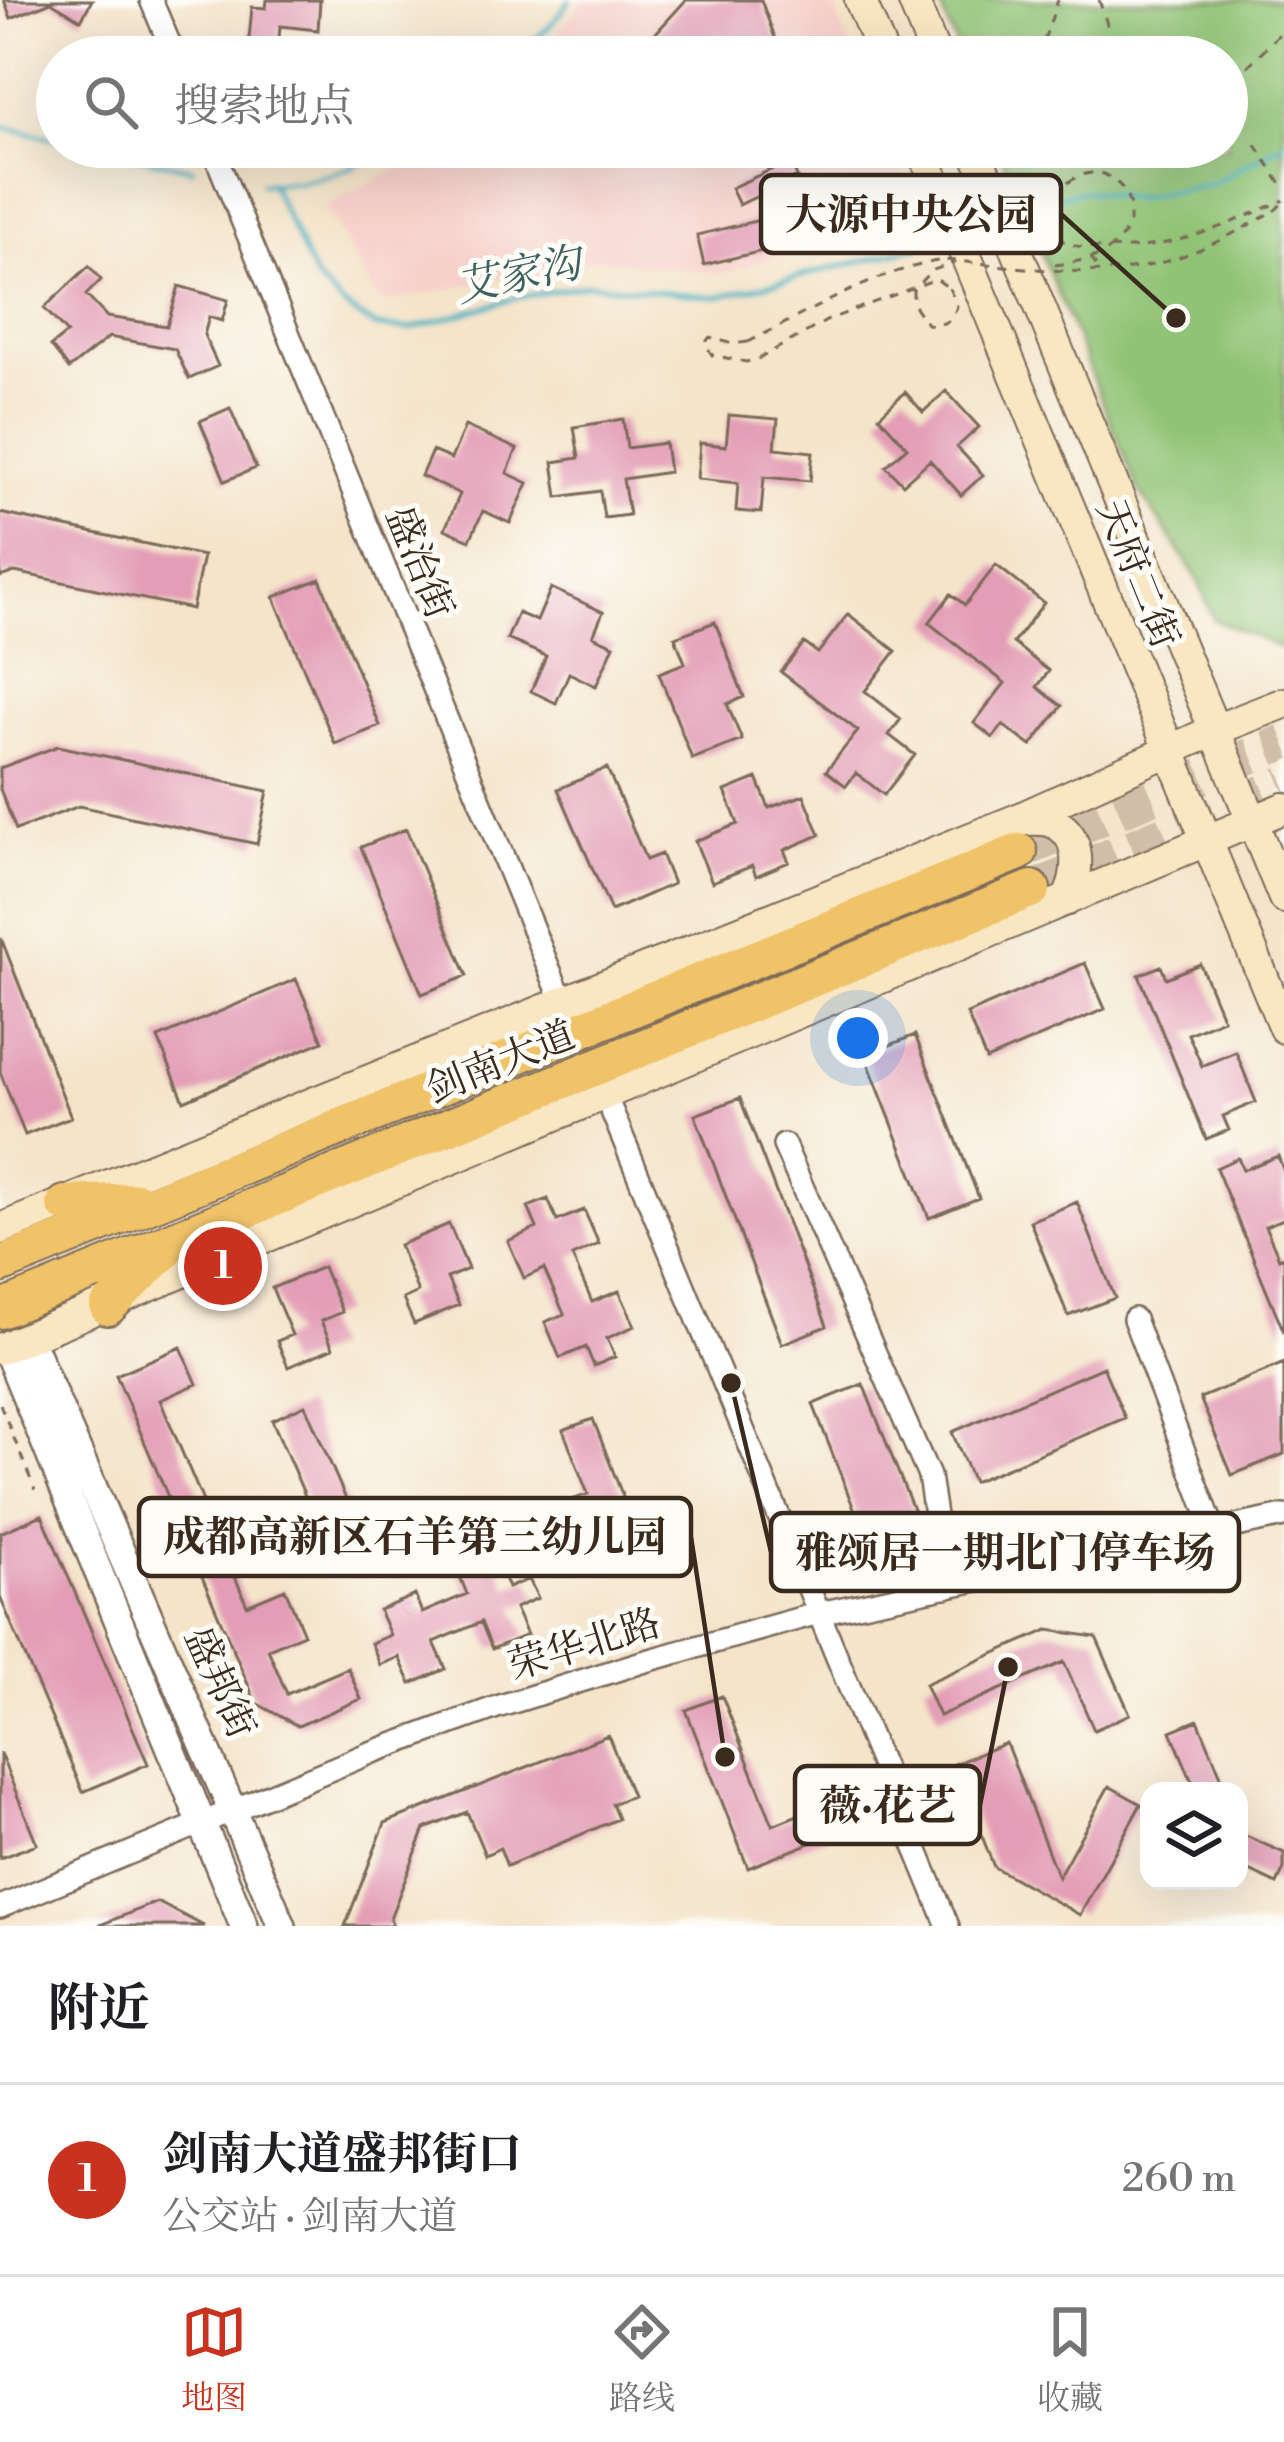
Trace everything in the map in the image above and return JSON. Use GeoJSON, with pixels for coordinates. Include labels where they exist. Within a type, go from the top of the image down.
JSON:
{"type":"FeatureCollection","features":[{"type":"Feature","properties":{"kind":"highway","name":"剑南大道"},"geometry":{"type":"LineString","coordinates":[[0,1265],[164,1200],[1018,836]]}},
{"type":"Feature","properties":{"kind":"highway","name":"剑南大道"},"geometry":{"type":"LineString","coordinates":[[0,1310],[1050,895]]}},
{"type":"Feature","properties":{"kind":"highway"},"geometry":{"type":"LineString","coordinates":[[65,1204],[164,1200]]}},
{"type":"Feature","properties":{"kind":"highway"},"geometry":{"type":"LineString","coordinates":[[108,1307],[180,1237]]}},
{"type":"Feature","properties":{"kind":"main road"},"geometry":{"type":"LineString","coordinates":[[860,0],[875,36]]}},
{"type":"Feature","properties":{"kind":"main road"},"geometry":{"type":"LineString","coordinates":[[913,0],[928,36]]}},
{"type":"Feature","properties":{"kind":"main road","name":"天府二街"},"geometry":{"type":"LineString","coordinates":[[930,168],[1284,1028]]}},
{"type":"Feature","properties":{"kind":"main road","name":"天府二街"},"geometry":{"type":"LineString","coordinates":[[983,168],[1284,898]]}},
{"type":"Feature","properties":{"kind":"main road"},"geometry":{"type":"LineString","coordinates":[[1018,836],[1171,752],[1284,703]]}},
{"type":"Feature","properties":{"kind":"main road"},"geometry":{"type":"LineString","coordinates":[[12,1345],[606,1097],[1050,895],[1284,808]]}},
{"type":"Feature","properties":{"kind":"main road"},"geometry":{"type":"LineString","coordinates":[[0,1229],[563,1005],[1053,822],[1070,837],[1078,865],[1077,880],[1050,895]]}},
{"type":"Feature","properties":{"kind":"street"},"geometry":{"type":"LineString","coordinates":[[151,0],[166,36]]}},
{"type":"Feature","properties":{"kind":"street","name":"盛治街"},"geometry":{"type":"LineString","coordinates":[[221,168],[563,1005]]}},
{"type":"Feature","properties":{"kind":"street"},"geometry":{"type":"LineString","coordinates":[[606,1097],[948,1926]]}},
{"type":"Feature","properties":{"kind":"street"},"geometry":{"type":"LineString","coordinates":[[784,1145],[929,1476],[946,1587]]}},
{"type":"Feature","properties":{"kind":"street"},"geometry":{"type":"LineString","coordinates":[[1135,1319],[1214,1531]]}},
{"type":"Feature","properties":{"kind":"street","name":"盛邦街"},"geometry":{"type":"LineString","coordinates":[[12,1345],[236,1811],[282,1926]]}},
{"type":"Feature","properties":{"kind":"street","name":"盛邦街"},"geometry":{"type":"LineString","coordinates":[[12,1345],[244,1926]]}},
{"type":"Feature","properties":{"kind":"street","name":"荣华北路"},"geometry":{"type":"LineString","coordinates":[[0,1907],[370,1753],[497,1707],[819,1613],[1284,1516]]}},
{"type":"Feature","properties":{"kind":"path"},"geometry":{"type":"LineString","coordinates":[[1045,36],[1058,0]]}},
{"type":"Feature","properties":{"kind":"path"},"geometry":{"type":"LineString","coordinates":[[1099,0],[1111,36]]}},
{"type":"Feature","properties":{"kind":"path"},"geometry":{"type":"LineString","coordinates":[[1248,66],[1284,29]]}},
{"type":"Feature","properties":{"kind":"path"},"geometry":{"type":"LineString","coordinates":[[1256,146],[1284,189]]}},
{"type":"Feature","properties":{"kind":"path"},"geometry":{"type":"LineString","coordinates":[[1048,267],[1091,258],[1122,239],[1131,218],[1126,194],[1108,175],[1084,173],[1063,186],[1053,208],[1057,237],[1067,245],[1135,250],[1206,234],[1284,201]]}},
{"type":"Feature","properties":{"kind":"path"},"geometry":{"type":"LineString","coordinates":[[958,261],[931,271],[913,290],[913,304],[927,324],[946,323],[957,306],[949,288],[936,279],[899,290],[830,319],[746,362],[712,355],[705,343],[710,337],[733,344],[748,342],[863,285],[927,263],[958,261],[1099,270],[1151,265],[1185,255],[1274,211],[1284,201]]}},
{"type":"Feature","properties":{"kind":"path"},"geometry":{"type":"LineString","coordinates":[[1091,258],[1099,270]]}},
{"type":"Feature","properties":{"kind":"path"},"geometry":{"type":"LineString","coordinates":[[0,1404],[35,1490]]}},
{"type":"Feature","properties":{"kind":"shaded area"},"geometry":{"type":"Polygon","coordinates":[[[585,0],[831,0],[846,36],[553,36],[585,0]]]}},
{"type":"Feature","properties":{"kind":"shaded area"},"geometry":{"type":"Polygon","coordinates":[[[399,168],[900,168],[916,208],[724,274],[596,259],[380,303],[324,206],[399,168]]]}},
{"type":"Feature","properties":{"kind":"green space"},"geometry":{"type":"Polygon","coordinates":[[[938,0],[1284,0],[1284,649],[1214,620],[1196,576],[1138,489],[1007,168],[1248,168],[1248,36],[953,36],[938,0]]]}},
{"type":"Feature","properties":{"kind":"building"},"geometry":{"type":"Polygon","coordinates":[[[4,0],[92,0],[81,20],[51,2],[11,18],[4,0]]]}},
{"type":"Feature","properties":{"kind":"building"},"geometry":{"type":"Polygon","coordinates":[[[267,0],[320,0],[318,30],[280,26],[279,36],[249,36],[252,7],[266,8],[267,0]]]}},
{"type":"Feature","properties":{"kind":"building"},"geometry":{"type":"Polygon","coordinates":[[[686,0],[761,0],[774,36],[653,36],[686,0]]]}},
{"type":"Feature","properties":{"kind":"building"},"geometry":{"type":"Polygon","coordinates":[[[775,168],[793,168],[797,177],[739,205],[731,188],[775,168]]]}},
{"type":"Feature","properties":{"kind":"building"},"geometry":{"type":"Polygon","coordinates":[[[764,219],[771,249],[704,265],[697,235],[764,219]]]}},
{"type":"Feature","properties":{"kind":"building"},"geometry":{"type":"Polygon","coordinates":[[[89,266],[101,280],[86,295],[107,317],[167,326],[179,286],[228,300],[222,321],[209,317],[204,335],[218,366],[189,379],[175,349],[109,337],[69,369],[51,346],[67,333],[44,308],[89,266]]]}},
{"type":"Feature","properties":{"kind":"building"},"geometry":{"type":"Polygon","coordinates":[[[946,391],[979,427],[957,447],[983,475],[961,495],[930,460],[903,484],[886,466],[907,447],[879,416],[905,392],[923,412],[946,391]]]}},
{"type":"Feature","properties":{"kind":"building"},"geometry":{"type":"Polygon","coordinates":[[[230,408],[256,468],[225,481],[200,421],[230,408]]]}},
{"type":"Feature","properties":{"kind":"building"},"geometry":{"type":"Polygon","coordinates":[[[729,415],[778,419],[775,448],[813,452],[810,481],[764,477],[761,513],[736,511],[738,483],[697,479],[700,443],[726,446],[729,415]]]}},
{"type":"Feature","properties":{"kind":"building"},"geometry":{"type":"Polygon","coordinates":[[[623,419],[627,448],[665,443],[669,472],[623,479],[629,515],[604,518],[600,491],[558,497],[553,462],[579,458],[574,427],[623,419]]]}},
{"type":"Feature","properties":{"kind":"building"},"geometry":{"type":"Polygon","coordinates":[[[465,426],[517,449],[507,473],[528,483],[510,523],[483,511],[470,540],[445,529],[460,494],[421,476],[432,451],[451,459],[465,426]]]}},
{"type":"Feature","properties":{"kind":"building"},"geometry":{"type":"Polygon","coordinates":[[[0,513],[203,556],[192,609],[15,572],[0,577],[0,513]]]}},
{"type":"Feature","properties":{"kind":"building"},"geometry":{"type":"Polygon","coordinates":[[[996,565],[1044,603],[1013,643],[1049,671],[1037,687],[1062,706],[1031,746],[1003,725],[993,738],[974,723],[1005,683],[929,623],[951,594],[965,605],[996,565]]]}},
{"type":"Feature","properties":{"kind":"building"},"geometry":{"type":"Polygon","coordinates":[[[320,579],[380,726],[335,744],[274,597],[320,579]]]}},
{"type":"Feature","properties":{"kind":"building"},"geometry":{"type":"Polygon","coordinates":[[[551,588],[603,612],[593,636],[614,645],[596,686],[569,673],[556,703],[531,691],[546,656],[507,639],[518,613],[537,621],[551,588]]]}},
{"type":"Feature","properties":{"kind":"building"},"geometry":{"type":"Polygon","coordinates":[[[848,614],[896,651],[865,691],[901,719],[889,735],[915,755],[884,795],[856,773],[846,786],[826,771],[858,731],[781,672],[804,643],[818,653],[848,614]]]}},
{"type":"Feature","properties":{"kind":"building"},"geometry":{"type":"Polygon","coordinates":[[[715,622],[744,697],[727,704],[742,740],[692,759],[659,673],[685,663],[675,637],[715,622]]]}},
{"type":"Feature","properties":{"kind":"building"},"geometry":{"type":"Polygon","coordinates":[[[58,746],[268,791],[257,844],[79,806],[16,830],[0,789],[0,768],[58,746]]]}},
{"type":"Feature","properties":{"kind":"building"},"geometry":{"type":"Polygon","coordinates":[[[607,768],[646,860],[661,854],[673,884],[611,911],[558,789],[607,768]]]}},
{"type":"Feature","properties":{"kind":"building"},"geometry":{"type":"Polygon","coordinates":[[[757,778],[769,808],[804,795],[820,835],[784,850],[789,862],[756,876],[752,866],[712,882],[695,841],[738,824],[725,791],[757,778]]]}},
{"type":"Feature","properties":{"kind":"building"},"geometry":{"type":"Polygon","coordinates":[[[406,829],[467,976],[422,994],[361,847],[406,829]]]}},
{"type":"Feature","properties":{"kind":"building"},"geometry":{"type":"Polygon","coordinates":[[[1,938],[71,1117],[25,1135],[0,1072],[1,938]]]}},
{"type":"Feature","properties":{"kind":"building"},"geometry":{"type":"Polygon","coordinates":[[[1085,963],[1105,1009],[986,1060],[967,1014],[1085,963]]]}},
{"type":"Feature","properties":{"kind":"building"},"geometry":{"type":"Polygon","coordinates":[[[1200,964],[1223,1019],[1188,1034],[1202,1066],[1236,1052],[1256,1102],[1223,1116],[1229,1130],[1206,1139],[1139,975],[1161,966],[1166,978],[1200,964]]]}},
{"type":"Feature","properties":{"kind":"building"},"geometry":{"type":"Polygon","coordinates":[[[296,979],[323,1041],[184,1101],[158,1038],[296,979]]]}},
{"type":"Feature","properties":{"kind":"building"},"geometry":{"type":"Polygon","coordinates":[[[915,1035],[979,1198],[929,1218],[865,1055],[915,1035]]]}},
{"type":"Feature","properties":{"kind":"building"},"geometry":{"type":"Polygon","coordinates":[[[740,1098],[827,1326],[782,1344],[695,1115],[740,1098]]]}},
{"type":"Feature","properties":{"kind":"building"},"geometry":{"type":"Polygon","coordinates":[[[1278,1156],[1284,1172],[1284,1219],[1265,1226],[1279,1258],[1284,1256],[1284,1332],[1216,1168],[1238,1158],[1243,1170],[1278,1156]]]}},
{"type":"Feature","properties":{"kind":"building"},"geometry":{"type":"Polygon","coordinates":[[[548,1199],[557,1221],[584,1210],[599,1244],[572,1256],[592,1302],[619,1291],[635,1326],[607,1338],[615,1357],[594,1366],[586,1347],[560,1358],[545,1322],[564,1314],[544,1269],[524,1278],[508,1241],[537,1228],[528,1207],[548,1199]]]}},
{"type":"Feature","properties":{"kind":"building"},"geometry":{"type":"Polygon","coordinates":[[[1077,1202],[1115,1298],[1068,1316],[1030,1221],[1077,1202]]]}},
{"type":"Feature","properties":{"kind":"building"},"geometry":{"type":"Polygon","coordinates":[[[449,1224],[468,1269],[447,1278],[459,1305],[414,1324],[403,1299],[418,1292],[399,1245],[449,1224]]]}},
{"type":"Feature","properties":{"kind":"building"},"geometry":{"type":"Polygon","coordinates":[[[323,1267],[342,1312],[321,1321],[333,1348],[288,1367],[277,1341],[292,1335],[272,1288],[323,1267]]]}},
{"type":"Feature","properties":{"kind":"building"},"geometry":{"type":"Polygon","coordinates":[[[181,1347],[197,1384],[160,1400],[247,1605],[285,1589],[304,1634],[268,1649],[287,1694],[348,1668],[361,1699],[298,1726],[256,1703],[116,1375],[181,1347]]]}},
{"type":"Feature","properties":{"kind":"building"},"geometry":{"type":"Polygon","coordinates":[[[1284,1363],[1284,1454],[1232,1475],[1200,1398],[1284,1363]]]}},
{"type":"Feature","properties":{"kind":"building"},"geometry":{"type":"Polygon","coordinates":[[[1103,1367],[1125,1418],[973,1482],[952,1432],[1103,1367]]]}},
{"type":"Feature","properties":{"kind":"building"},"geometry":{"type":"Polygon","coordinates":[[[863,1384],[920,1527],[869,1547],[813,1404],[863,1384]]]}},
{"type":"Feature","properties":{"kind":"building"},"geometry":{"type":"Polygon","coordinates":[[[305,1405],[369,1552],[336,1567],[272,1420],[305,1405]]]}},
{"type":"Feature","properties":{"kind":"building"},"geometry":{"type":"Polygon","coordinates":[[[593,1419],[623,1497],[607,1532],[561,1549],[546,1510],[588,1494],[563,1430],[593,1419]]]}},
{"type":"Feature","properties":{"kind":"building"},"geometry":{"type":"Polygon","coordinates":[[[42,1515],[148,1764],[83,1792],[0,1597],[0,1533],[42,1515]]]}},
{"type":"Feature","properties":{"kind":"building"},"geometry":{"type":"Polygon","coordinates":[[[496,1558],[508,1588],[529,1579],[538,1598],[515,1608],[527,1635],[492,1649],[481,1622],[434,1642],[446,1669],[411,1684],[399,1657],[380,1665],[371,1643],[390,1635],[379,1610],[415,1595],[422,1613],[467,1594],[459,1574],[496,1558]]]}},
{"type":"Feature","properties":{"kind":"building"},"geometry":{"type":"Polygon","coordinates":[[[1048,1630],[1096,1637],[1130,1714],[1094,1730],[1064,1662],[939,1716],[925,1684],[1048,1630]]]}},
{"type":"Feature","properties":{"kind":"building"},"geometry":{"type":"Polygon","coordinates":[[[722,1696],[773,1825],[825,1804],[836,1833],[748,1868],[686,1710],[722,1696]]]}},
{"type":"Feature","properties":{"kind":"building"},"geometry":{"type":"Polygon","coordinates":[[[1198,1720],[1223,1782],[1192,1782],[1171,1731],[1198,1720]]]}},
{"type":"Feature","properties":{"kind":"building"},"geometry":{"type":"Polygon","coordinates":[[[608,1735],[632,1796],[612,1804],[618,1819],[507,1866],[500,1848],[485,1855],[467,1812],[425,1829],[390,1918],[393,1926],[345,1926],[385,1823],[608,1735]]]}},
{"type":"Feature","properties":{"kind":"building"},"geometry":{"type":"Polygon","coordinates":[[[1006,1743],[1058,1877],[1109,1786],[1140,1803],[1080,1915],[994,1867],[954,1764],[1006,1743]]]}},
{"type":"Feature","properties":{"kind":"building"},"geometry":{"type":"Polygon","coordinates":[[[0,1753],[37,1844],[0,1858],[0,1753]]]}},
{"type":"Feature","properties":{"kind":"building"},"geometry":{"type":"Polygon","coordinates":[[[1248,1837],[1284,1853],[1277,1884],[1248,1870],[1248,1837]]]}},
{"type":"Feature","properties":{"kind":"building"},"geometry":{"type":"Polygon","coordinates":[[[157,1902],[204,1926],[100,1926],[100,1925],[157,1902]]]}},
{"type":"Feature","properties":{"kind":"waterway"},"geometry":{"type":"LineString","coordinates":[[538,36],[570,0]]}},
{"type":"Feature","properties":{"kind":"waterway"},"geometry":{"type":"LineString","coordinates":[[0,126],[36,134]]}},
{"type":"Feature","properties":{"kind":"waterway","name":"艾家沟"},"geometry":{"type":"LineString","coordinates":[[1248,164],[1284,143]]}},
{"type":"Feature","properties":{"kind":"waterway"},"geometry":{"type":"LineString","coordinates":[[188,168],[193,169]]}},
{"type":"Feature","properties":{"kind":"waterway"},"geometry":{"type":"LineString","coordinates":[[261,184],[299,182],[348,168]]}},
{"type":"Feature","properties":{"kind":"waterway","name":"艾家沟"},"geometry":{"type":"LineString","coordinates":[[1042,199],[1085,191],[1135,198],[1212,184],[1240,168]]}},
{"type":"Feature","properties":{"kind":"waterway","name":"艾家沟"},"geometry":{"type":"LineString","coordinates":[[270,182],[316,279],[376,327],[410,329],[516,298],[590,284],[717,297],[922,246]]}},
{"type":"Feature","properties":{"kind":"tunnel"},"geometry":{"type":"LineString","coordinates":[[1019,852],[1284,742]]}},
{"type":"Feature","properties":{"kind":"tunnel"},"geometry":{"type":"LineString","coordinates":[[1032,889],[1284,784]]}},
{"type":"Feature","properties":{"kind":"place","name":"大源中央公园"},"geometry":{"type":"Point","coordinates":[1176,318]}},
{"type":"Feature","properties":{"kind":"place","name":"剑南大道盛邦街口"},"geometry":{"type":"Point","coordinates":[223,1266]}},
{"type":"Feature","properties":{"kind":"place","name":"雅颂居一期北门停车场"},"geometry":{"type":"Point","coordinates":[731,1383]}},
{"type":"Feature","properties":{"kind":"place","name":"薇·花艺"},"geometry":{"type":"Point","coordinates":[1008,1667]}},
{"type":"Feature","properties":{"kind":"place","name":"成都高新区石羊第三幼儿园"},"geometry":{"type":"Point","coordinates":[725,1757]}}]}
